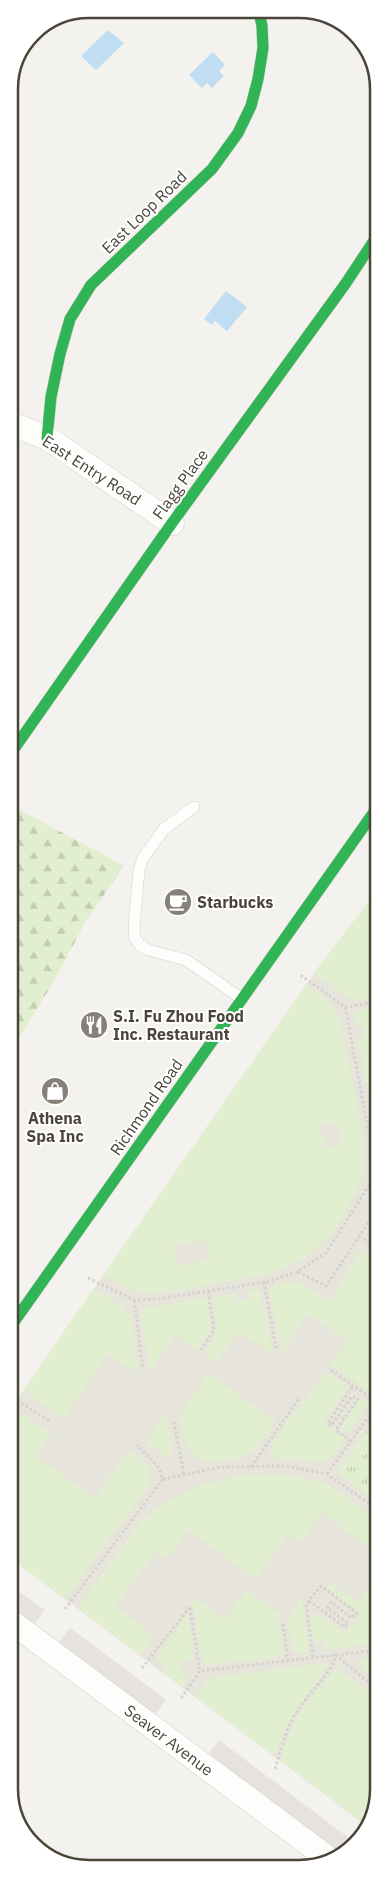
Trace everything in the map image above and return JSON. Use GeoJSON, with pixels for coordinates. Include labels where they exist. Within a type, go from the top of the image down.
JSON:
{"type":"FeatureCollection","features":[{"type":"Feature","properties":{"kind":"street","name":"East Loop Road"},"geometry":{"type":"LineString","coordinates":[[47,438],[51,397],[70,319],[90,285],[212,169],[238,133],[251,106],[258,80],[263,48],[260,17]]}},
{"type":"Feature","properties":{"kind":"street","name":"Flagg Place"},"geometry":{"type":"LineString","coordinates":[[18,744],[172,522],[370,247]]}},
{"type":"Feature","properties":{"kind":"street","name":"East Entry Road"},"geometry":{"type":"LineString","coordinates":[[18,426],[47,438],[172,522]]}},
{"type":"Feature","properties":{"kind":"street","name":"Richmond Road"},"geometry":{"type":"LineString","coordinates":[[17,1317],[370,819]]}},
{"type":"Feature","properties":{"kind":"street","name":"Seaver Avenue"},"geometry":{"type":"LineString","coordinates":[[17,1626],[324,1856]]}},
{"type":"Feature","properties":{"kind":"lane"},"geometry":{"type":"LineString","coordinates":[[194,807],[164,829],[143,858],[139,870],[134,926],[135,938],[140,945],[148,950],[186,960],[242,999]]}},
{"type":"Feature","properties":{"kind":"path"},"geometry":{"type":"LineString","coordinates":[[299,974],[345,1007],[370,1003]]}},
{"type":"Feature","properties":{"kind":"path"},"geometry":{"type":"LineString","coordinates":[[345,1007],[370,1154]]}},
{"type":"Feature","properties":{"kind":"path"},"geometry":{"type":"LineString","coordinates":[[88,1278],[134,1300],[157,1299],[264,1282],[297,1272],[326,1253],[370,1185]]}},
{"type":"Feature","properties":{"kind":"path"},"geometry":{"type":"LineString","coordinates":[[297,1272],[326,1286],[370,1220]]}},
{"type":"Feature","properties":{"kind":"path"},"geometry":{"type":"LineString","coordinates":[[359,1236],[370,1243]]}},
{"type":"Feature","properties":{"kind":"path"},"geometry":{"type":"LineString","coordinates":[[264,1282],[276,1348]]}},
{"type":"Feature","properties":{"kind":"path"},"geometry":{"type":"LineString","coordinates":[[201,1350],[214,1330],[208,1291]]}},
{"type":"Feature","properties":{"kind":"path"},"geometry":{"type":"LineString","coordinates":[[134,1300],[143,1369]]}},
{"type":"Feature","properties":{"kind":"path"},"geometry":{"type":"LineString","coordinates":[[331,1370],[370,1397]]}},
{"type":"Feature","properties":{"kind":"path"},"geometry":{"type":"LineString","coordinates":[[351,1441],[336,1430],[358,1399],[352,1396],[331,1426],[328,1423],[353,1386]]}},
{"type":"Feature","properties":{"kind":"path"},"geometry":{"type":"LineString","coordinates":[[251,1467],[300,1397]]}},
{"type":"Feature","properties":{"kind":"path"},"geometry":{"type":"LineString","coordinates":[[17,1400],[50,1422]]}},
{"type":"Feature","properties":{"kind":"path"},"geometry":{"type":"LineString","coordinates":[[327,1474],[370,1415]]}},
{"type":"Feature","properties":{"kind":"path"},"geometry":{"type":"LineString","coordinates":[[174,1422],[184,1475]]}},
{"type":"Feature","properties":{"kind":"path"},"geometry":{"type":"LineString","coordinates":[[137,1445],[159,1468],[163,1479]]}},
{"type":"Feature","properties":{"kind":"path"},"geometry":{"type":"LineString","coordinates":[[65,1609],[163,1479],[221,1467],[286,1466],[327,1474],[370,1504]]}},
{"type":"Feature","properties":{"kind":"path"},"geometry":{"type":"LineString","coordinates":[[309,1601],[345,1628],[348,1624],[327,1608],[332,1602],[352,1618],[357,1613],[321,1586],[306,1604],[313,1657]]}},
{"type":"Feature","properties":{"kind":"path"},"geometry":{"type":"LineString","coordinates":[[142,1668],[190,1607],[200,1671],[182,1698]]}},
{"type":"Feature","properties":{"kind":"path"},"geometry":{"type":"LineString","coordinates":[[283,1624],[288,1660]]}},
{"type":"Feature","properties":{"kind":"path"},"geometry":{"type":"LineString","coordinates":[[200,1671],[370,1651]]}},
{"type":"Feature","properties":{"kind":"path"},"geometry":{"type":"LineString","coordinates":[[336,1655],[370,1684]]}},
{"type":"Feature","properties":{"kind":"path"},"geometry":{"type":"LineString","coordinates":[[275,1769],[292,1720],[333,1666],[336,1655]]}},
{"type":"Feature","properties":{"kind":"shaded area"},"geometry":{"type":"Polygon","coordinates":[[[370,900],[370,1795],[368,1808],[362,1823],[17,1563],[17,1399],[306,985],[370,900]]]}},
{"type":"Feature","properties":{"kind":"shaded area"},"geometry":{"type":"Polygon","coordinates":[[[17,1590],[45,1610],[32,1628],[17,1617],[17,1590]]]}},
{"type":"Feature","properties":{"kind":"shaded area"},"geometry":{"type":"Polygon","coordinates":[[[70,1628],[166,1700],[152,1718],[56,1646],[70,1628]]]}},
{"type":"Feature","properties":{"kind":"shaded area"},"geometry":{"type":"Polygon","coordinates":[[[219,1740],[351,1839],[332,1853],[205,1758],[219,1740]]]}},
{"type":"Feature","properties":{"kind":"green space"},"geometry":{"type":"Polygon","coordinates":[[[18,809],[124,866],[86,921],[54,981],[17,1040],[18,809]]]}},
{"type":"Feature","properties":{"kind":"green space"},"geometry":{"type":"Polygon","coordinates":[[[370,900],[370,998],[355,1001],[313,974],[370,900]]]}},
{"type":"Feature","properties":{"kind":"green space"},"geometry":{"type":"Polygon","coordinates":[[[306,985],[322,996],[334,1009],[340,1022],[357,1100],[365,1162],[355,1194],[334,1230],[304,1258],[287,1267],[249,1278],[165,1293],[149,1293],[131,1289],[103,1275],[306,985]],[[337,1122],[320,1125],[325,1148],[342,1144],[337,1122]],[[206,1240],[175,1245],[177,1265],[209,1260],[206,1240]]]}},
{"type":"Feature","properties":{"kind":"green space"},"geometry":{"type":"Polygon","coordinates":[[[370,1008],[370,1102],[358,1040],[365,1039],[362,1026],[355,1028],[354,1013],[370,1008]]]}},
{"type":"Feature","properties":{"kind":"green space"},"geometry":{"type":"Polygon","coordinates":[[[360,1251],[370,1258],[370,1392],[331,1365],[347,1341],[308,1314],[282,1352],[269,1292],[271,1287],[280,1283],[295,1283],[308,1288],[329,1301],[360,1251]]]}},
{"type":"Feature","properties":{"kind":"green space"},"geometry":{"type":"Polygon","coordinates":[[[93,1289],[119,1304],[129,1316],[134,1332],[138,1374],[108,1353],[63,1418],[23,1391],[93,1289]]]}},
{"type":"Feature","properties":{"kind":"green space"},"geometry":{"type":"Polygon","coordinates":[[[257,1290],[261,1293],[273,1355],[239,1331],[216,1363],[204,1354],[218,1331],[213,1297],[235,1293],[236,1301],[249,1299],[249,1291],[257,1290]]]}},
{"type":"Feature","properties":{"kind":"green space"},"geometry":{"type":"Polygon","coordinates":[[[207,1298],[211,1331],[197,1350],[176,1335],[150,1371],[141,1315],[143,1310],[207,1298]]]}},
{"type":"Feature","properties":{"kind":"green space"},"geometry":{"type":"Polygon","coordinates":[[[326,1371],[349,1387],[323,1424],[345,1439],[334,1454],[323,1461],[273,1457],[270,1453],[272,1443],[326,1371]]]}},
{"type":"Feature","properties":{"kind":"green space"},"geometry":{"type":"Polygon","coordinates":[[[209,1374],[276,1421],[257,1447],[243,1457],[223,1461],[202,1460],[190,1451],[186,1444],[180,1416],[209,1374]]]}},
{"type":"Feature","properties":{"kind":"green space"},"geometry":{"type":"Polygon","coordinates":[[[361,1397],[369,1403],[348,1433],[340,1428],[361,1397]]]}},
{"type":"Feature","properties":{"kind":"green space"},"geometry":{"type":"Polygon","coordinates":[[[17,1411],[52,1434],[36,1457],[95,1497],[128,1450],[140,1458],[150,1469],[150,1483],[146,1490],[65,1599],[17,1563],[17,1411]]]}},
{"type":"Feature","properties":{"kind":"green space"},"geometry":{"type":"Polygon","coordinates":[[[167,1411],[171,1452],[169,1457],[146,1443],[167,1411]]]}},
{"type":"Feature","properties":{"kind":"green space"},"geometry":{"type":"Polygon","coordinates":[[[370,1426],[370,1497],[336,1472],[370,1426]]]}},
{"type":"Feature","properties":{"kind":"green space"},"geometry":{"type":"Polygon","coordinates":[[[280,1475],[307,1478],[324,1483],[337,1490],[370,1514],[370,1548],[322,1512],[299,1543],[288,1535],[255,1579],[189,1530],[167,1560],[156,1552],[115,1606],[154,1635],[140,1655],[78,1608],[138,1525],[150,1514],[176,1496],[206,1484],[237,1477],[280,1475]]]}},
{"type":"Feature","properties":{"kind":"green space"},"geometry":{"type":"Polygon","coordinates":[[[328,1581],[357,1603],[370,1585],[370,1644],[326,1650],[325,1641],[314,1643],[310,1616],[322,1615],[346,1634],[361,1614],[327,1589],[328,1581]]]}},
{"type":"Feature","properties":{"kind":"green space"},"geometry":{"type":"Polygon","coordinates":[[[247,1590],[279,1614],[283,1652],[278,1657],[205,1664],[201,1657],[192,1596],[225,1620],[247,1590]]]}},
{"type":"Feature","properties":{"kind":"green space"},"geometry":{"type":"Polygon","coordinates":[[[302,1599],[309,1652],[297,1654],[292,1649],[288,1618],[302,1599]]]}},
{"type":"Feature","properties":{"kind":"green space"},"geometry":{"type":"Polygon","coordinates":[[[188,1614],[194,1660],[186,1660],[179,1665],[180,1670],[186,1675],[183,1687],[161,1671],[165,1666],[155,1658],[188,1614]]]}},
{"type":"Feature","properties":{"kind":"green space"},"geometry":{"type":"Polygon","coordinates":[[[370,1659],[370,1673],[360,1664],[363,1660],[370,1659]]]}},
{"type":"Feature","properties":{"kind":"green space"},"geometry":{"type":"Polygon","coordinates":[[[323,1663],[328,1664],[328,1668],[294,1711],[273,1756],[195,1697],[212,1678],[323,1663]]]}},
{"type":"Feature","properties":{"kind":"green space"},"geometry":{"type":"Polygon","coordinates":[[[337,1667],[370,1694],[370,1795],[368,1808],[362,1823],[282,1762],[289,1735],[295,1722],[337,1667]]]}},
{"type":"Feature","properties":{"kind":"water"},"geometry":{"type":"Polygon","coordinates":[[[108,30],[124,43],[96,70],[81,56],[108,30]]]}},
{"type":"Feature","properties":{"kind":"water"},"geometry":{"type":"Polygon","coordinates":[[[213,52],[225,65],[219,71],[224,76],[212,88],[207,83],[202,88],[189,75],[213,52]]]}},
{"type":"Feature","properties":{"kind":"water"},"geometry":{"type":"Polygon","coordinates":[[[226,291],[247,307],[227,331],[215,321],[212,325],[204,319],[226,291]]]}},
{"type":"Feature","properties":{"kind":"traffic: fast"},"geometry":{"type":"LineString","coordinates":[[47,438],[51,397],[70,319],[91,285],[212,169],[238,133],[251,106],[258,79],[263,48],[260,17]]}},
{"type":"Feature","properties":{"kind":"traffic: fast"},"geometry":{"type":"LineString","coordinates":[[18,744],[172,523],[346,283],[370,247]]}},
{"type":"Feature","properties":{"kind":"traffic: fast"},"geometry":{"type":"LineString","coordinates":[[17,1317],[370,818]]}},
{"type":"Feature","properties":{"kind":"place","name":"Starbucks"},"geometry":{"type":"Point","coordinates":[178,902]}},
{"type":"Feature","properties":{"kind":"place","name":"S.I. Fu Zhou Food Inc. Restaurant"},"geometry":{"type":"Point","coordinates":[94,1025]}},
{"type":"Feature","properties":{"kind":"place","name":"Athena Spa Inc"},"geometry":{"type":"Point","coordinates":[55,1091]}}]}
